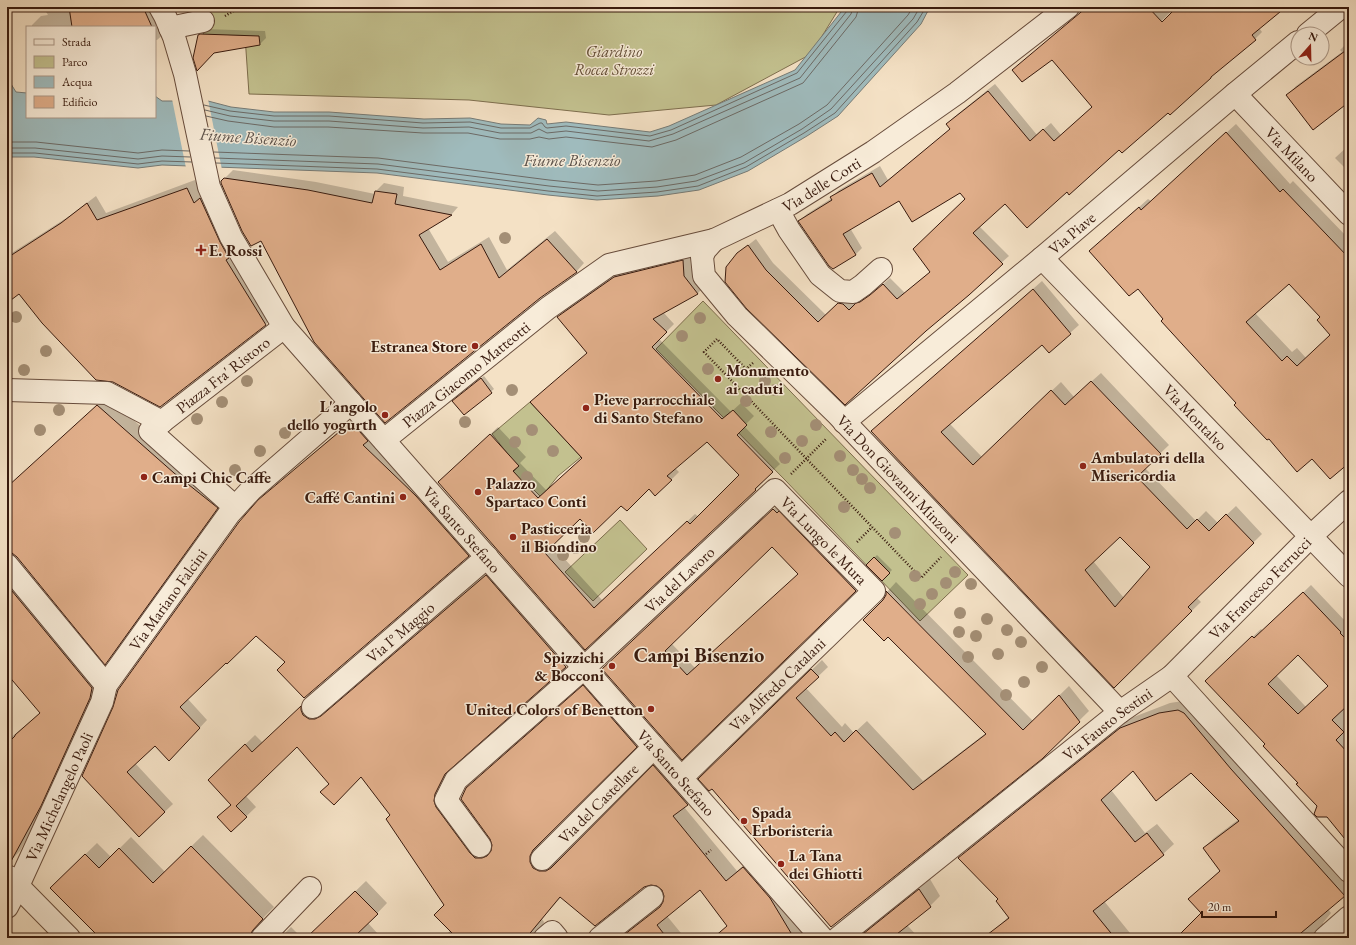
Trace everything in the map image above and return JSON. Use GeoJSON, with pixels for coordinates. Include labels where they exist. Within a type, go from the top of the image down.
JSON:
{"type":"FeatureCollection","features":[{"type":"Feature","properties":{"kind":"street","name":"Via Santo Stefano"},"geometry":{"type":"LineString","coordinates":[[160,7],[166,16],[185,74],[209,187],[231,237],[284,327],[822,938]]}},
{"type":"Feature","properties":{"kind":"street","name":"Via delle Corti"},"geometry":{"type":"LineString","coordinates":[[548,308],[609,265],[714,240],[790,204],[867,156],[957,93],[1068,7]]}},
{"type":"Feature","properties":{"kind":"street"},"geometry":{"type":"LineString","coordinates":[[1318,26],[1341,7]]}},
{"type":"Feature","properties":{"kind":"street"},"geometry":{"type":"LineString","coordinates":[[170,28],[203,21]]}},
{"type":"Feature","properties":{"kind":"street","name":"Via Piave"},"geometry":{"type":"LineString","coordinates":[[844,422],[1042,258],[1290,49]]}},
{"type":"Feature","properties":{"kind":"street","name":"Via Milano"},"geometry":{"type":"LineString","coordinates":[[1235,94],[1349,214]]}},
{"type":"Feature","properties":{"kind":"street"},"geometry":{"type":"LineString","coordinates":[[778,210],[789,230],[820,275],[840,291],[853,292],[881,269]]}},
{"type":"Feature","properties":{"kind":"street","name":"Via Don Giovanni Minzoni"},"geometry":{"type":"LineString","coordinates":[[714,240],[705,250],[702,257],[704,276],[737,316],[844,422],[1120,712]]}},
{"type":"Feature","properties":{"kind":"street","name":"Via Montalvo"},"geometry":{"type":"LineString","coordinates":[[1042,258],[1349,576]]}},
{"type":"Feature","properties":{"kind":"street","name":"Piazza Giacomo Matteotti"},"geometry":{"type":"LineString","coordinates":[[384,440],[548,308]]}},
{"type":"Feature","properties":{"kind":"street","name":"Piazza Fra' Ristoro"},"geometry":{"type":"LineString","coordinates":[[232,510],[150,431],[284,327]]}},
{"type":"Feature","properties":{"kind":"street","name":"Piazza Fra' Ristoro"},"geometry":{"type":"LineString","coordinates":[[7,390],[107,393],[162,422]]}},
{"type":"Feature","properties":{"kind":"street"},"geometry":{"type":"LineString","coordinates":[[232,510],[251,490],[351,403]]}},
{"type":"Feature","properties":{"kind":"street","name":"Via Lungo le Mura"},"geometry":{"type":"LineString","coordinates":[[781,484],[874,591]]}},
{"type":"Feature","properties":{"kind":"street","name":"Via del Lavoro"},"geometry":{"type":"LineString","coordinates":[[480,846],[446,800],[456,780],[584,668],[781,484]]}},
{"type":"Feature","properties":{"kind":"street","name":"Via Francesco Ferrucci"},"geometry":{"type":"LineString","coordinates":[[1172,676],[1311,536],[1349,501]]}},
{"type":"Feature","properties":{"kind":"street","name":"Via Mariano Falcini"},"geometry":{"type":"LineString","coordinates":[[106,685],[232,510]]}},
{"type":"Feature","properties":{"kind":"street","name":"Via I° Maggio"},"geometry":{"type":"LineString","coordinates":[[313,707],[487,557]]}},
{"type":"Feature","properties":{"kind":"street"},"geometry":{"type":"LineString","coordinates":[[7,565],[106,685]]}},
{"type":"Feature","properties":{"kind":"street","name":"Via Alfredo Catalani"},"geometry":{"type":"LineString","coordinates":[[681,778],[874,591]]}},
{"type":"Feature","properties":{"kind":"street"},"geometry":{"type":"LineString","coordinates":[[1172,676],[1349,871]]}},
{"type":"Feature","properties":{"kind":"street","name":"Via Fausto Sestini"},"geometry":{"type":"LineString","coordinates":[[838,938],[1120,712],[1172,676]]}},
{"type":"Feature","properties":{"kind":"street","name":"Via Michelangelo Paoli"},"geometry":{"type":"LineString","coordinates":[[7,907],[13,880],[102,702],[106,685]]}},
{"type":"Feature","properties":{"kind":"street","name":"Via del Castellare"},"geometry":{"type":"LineString","coordinates":[[542,859],[654,747]]}},
{"type":"Feature","properties":{"kind":"street"},"geometry":{"type":"LineString","coordinates":[[13,880],[69,938]]}},
{"type":"Feature","properties":{"kind":"street"},"geometry":{"type":"LineString","coordinates":[[262,938],[310,888]]}},
{"type":"Feature","properties":{"kind":"street"},"geometry":{"type":"LineString","coordinates":[[600,938],[652,897]]}},
{"type":"Feature","properties":{"kind":"street"},"geometry":{"type":"LineString","coordinates":[[1325,938],[1349,918]]}},
{"type":"Feature","properties":{"kind":"street"},"geometry":{"type":"LineString","coordinates":[[545,938],[552,932],[557,938]]}},
{"type":"Feature","properties":{"kind":"path"},"geometry":{"type":"LineString","coordinates":[[755,362],[746,369],[717,339],[704,352],[921,578],[946,552]]}},
{"type":"Feature","properties":{"kind":"path"},"geometry":{"type":"LineString","coordinates":[[781,484],[844,422]]}},
{"type":"Feature","properties":{"kind":"path"},"geometry":{"type":"LineString","coordinates":[[706,854],[711,850]]}},
{"type":"Feature","properties":{"kind":"green space","name":"Giardino Rocca Strozzi"},"geometry":{"type":"Polygon","coordinates":[[[188,7],[244,7],[245,9],[246,7],[840,7],[811,54],[716,105],[609,115],[469,100],[249,94],[245,36],[204,35],[188,7]]]}},
{"type":"Feature","properties":{"kind":"green space"},"geometry":{"type":"Polygon","coordinates":[[[703,301],[968,575],[920,621],[785,480],[656,349],[703,301]]]}},
{"type":"Feature","properties":{"kind":"green space"},"geometry":{"type":"Polygon","coordinates":[[[530,402],[581,457],[558,476],[541,497],[527,483],[510,499],[499,486],[518,467],[492,434],[530,402]]]}},
{"type":"Feature","properties":{"kind":"green space"},"geometry":{"type":"Polygon","coordinates":[[[620,520],[647,549],[593,601],[565,572],[620,520]]]}},
{"type":"Feature","properties":{"kind":"water","name":"Fiume Bisenzio"},"geometry":{"type":"Polygon","coordinates":[[[845,7],[930,7],[921,24],[838,116],[748,171],[699,190],[658,196],[597,200],[377,173],[162,165],[138,168],[34,157],[7,157],[7,83],[11,84],[16,92],[26,93],[26,118],[156,118],[156,97],[162,101],[208,101],[231,107],[274,112],[329,112],[424,119],[470,118],[501,124],[530,125],[538,118],[546,120],[547,124],[566,122],[650,132],[669,126],[795,70],[845,7]]]}},
{"type":"Feature","properties":{"kind":"pier"},"geometry":{"type":"Polygon","coordinates":[[[172,99],[208,99],[222,170],[186,168],[172,99]]]}},
{"type":"Feature","properties":{"kind":"building"},"geometry":{"type":"Polygon","coordinates":[[[69,7],[143,7],[152,26],[72,26],[69,7]]]}},
{"type":"Feature","properties":{"kind":"building"},"geometry":{"type":"Polygon","coordinates":[[[1087,7],[1148,7],[1162,22],[1177,7],[1286,7],[1252,35],[1256,40],[1211,77],[1170,115],[1168,113],[1122,153],[1119,150],[1069,195],[1067,192],[1027,228],[1005,204],[973,233],[1003,264],[926,331],[845,405],[746,308],[725,282],[726,267],[737,253],[748,245],[766,270],[818,322],[838,303],[843,304],[849,310],[856,303],[870,295],[883,284],[897,299],[930,272],[913,249],[965,199],[960,193],[912,222],[899,201],[843,234],[856,255],[833,269],[829,266],[798,221],[832,200],[830,197],[872,173],[880,187],[950,129],[946,124],[988,91],[1030,141],[1043,129],[1054,141],[1092,107],[1052,60],[1022,82],[1012,70],[1087,7]]]}},
{"type":"Feature","properties":{"kind":"building"},"geometry":{"type":"Polygon","coordinates":[[[198,35],[259,36],[260,45],[214,53],[197,71],[193,58],[198,35]]]}},
{"type":"Feature","properties":{"kind":"building"},"geometry":{"type":"Polygon","coordinates":[[[1349,48],[1349,102],[1313,130],[1286,95],[1325,66],[1330,66],[1330,62],[1349,48]]]}},
{"type":"Feature","properties":{"kind":"building"},"geometry":{"type":"Polygon","coordinates":[[[1226,132],[1280,192],[1283,189],[1349,258],[1349,463],[1330,479],[1312,459],[1297,472],[1269,439],[1267,440],[1234,405],[1236,403],[1161,321],[1163,319],[1138,289],[1129,296],[1089,251],[1139,207],[1141,210],[1226,132]],[[1289,284],[1246,322],[1282,361],[1287,356],[1297,366],[1330,335],[1317,320],[1320,317],[1289,284]]]}},
{"type":"Feature","properties":{"kind":"building"},"geometry":{"type":"Polygon","coordinates":[[[224,178],[308,190],[372,203],[375,191],[397,194],[395,204],[452,215],[419,235],[440,270],[481,244],[499,278],[547,239],[577,272],[540,298],[385,423],[314,342],[261,241],[251,246],[242,231],[221,183],[224,178]]]}},
{"type":"Feature","properties":{"kind":"building"},"geometry":{"type":"Polygon","coordinates":[[[187,188],[194,203],[200,198],[229,258],[226,260],[266,325],[160,407],[113,382],[96,380],[42,323],[19,294],[7,303],[7,258],[61,223],[87,203],[97,220],[187,188]]]}},
{"type":"Feature","properties":{"kind":"building"},"geometry":{"type":"Polygon","coordinates":[[[683,260],[684,276],[698,294],[653,319],[667,332],[652,347],[722,419],[733,410],[747,425],[737,435],[773,472],[755,489],[756,490],[585,650],[438,482],[490,434],[519,466],[513,471],[538,498],[582,458],[530,402],[587,353],[557,317],[614,277],[683,260]],[[707,442],[667,476],[672,480],[655,496],[649,489],[627,511],[621,506],[593,533],[580,519],[545,553],[594,608],[687,521],[690,524],[739,475],[707,442]]]}},
{"type":"Feature","properties":{"kind":"building"},"geometry":{"type":"Polygon","coordinates":[[[1033,289],[1071,334],[1049,353],[1042,345],[941,432],[973,465],[1051,390],[1065,405],[1091,381],[1161,454],[1137,477],[1187,529],[1197,519],[1209,531],[1226,514],[1254,543],[1188,607],[1192,611],[1114,688],[871,431],[1033,289]],[[1120,537],[1085,570],[1115,607],[1150,567],[1120,537]]]}},
{"type":"Feature","properties":{"kind":"building"},"geometry":{"type":"Polygon","coordinates":[[[481,378],[492,393],[464,415],[452,401],[481,378]]]}},
{"type":"Feature","properties":{"kind":"building"},"geometry":{"type":"Polygon","coordinates":[[[97,405],[174,473],[218,508],[105,665],[17,557],[12,553],[7,553],[7,487],[97,405]]]}},
{"type":"Feature","properties":{"kind":"building"},"geometry":{"type":"Polygon","coordinates":[[[351,422],[368,441],[363,445],[416,496],[469,556],[304,698],[277,670],[285,662],[256,636],[180,707],[200,728],[169,761],[155,746],[127,772],[165,812],[139,837],[82,776],[113,707],[118,690],[239,522],[258,500],[351,422]]]}},
{"type":"Feature","properties":{"kind":"building"},"geometry":{"type":"Polygon","coordinates":[[[773,509],[777,513],[779,511],[856,591],[682,760],[602,669],[773,509]],[[772,547],[665,651],[687,675],[798,574],[772,547]]]}},
{"type":"Feature","properties":{"kind":"building"},"geometry":{"type":"Polygon","coordinates":[[[874,557],[890,573],[882,581],[866,565],[874,557]]]}},
{"type":"Feature","properties":{"kind":"building"},"geometry":{"type":"Polygon","coordinates":[[[486,575],[566,667],[445,774],[435,794],[434,801],[436,807],[470,853],[475,858],[482,858],[487,856],[491,851],[492,845],[490,839],[461,799],[466,788],[583,685],[637,747],[533,850],[530,856],[530,862],[533,868],[539,871],[546,871],[551,868],[653,765],[688,805],[673,816],[726,881],[743,867],[770,898],[794,938],[713,938],[727,926],[700,890],[657,925],[667,938],[620,938],[660,907],[663,902],[664,896],[662,890],[657,886],[651,885],[644,887],[595,926],[560,897],[526,938],[457,938],[434,915],[444,905],[386,819],[390,815],[361,777],[334,805],[320,792],[329,784],[297,747],[236,806],[247,817],[231,832],[217,817],[231,805],[208,780],[245,744],[252,752],[301,706],[303,715],[309,719],[315,719],[321,716],[486,575]]]}},
{"type":"Feature","properties":{"kind":"building"},"geometry":{"type":"Polygon","coordinates":[[[7,585],[92,688],[90,698],[41,806],[9,865],[7,865],[7,744],[40,713],[7,674],[7,585]]]}},
{"type":"Feature","properties":{"kind":"building"},"geometry":{"type":"Polygon","coordinates":[[[886,591],[1023,730],[1059,695],[1080,722],[1042,759],[831,927],[712,789],[709,791],[698,779],[811,669],[819,677],[796,698],[831,736],[835,732],[844,742],[856,730],[913,790],[986,734],[888,637],[884,641],[863,620],[883,600],[886,595],[886,591]]]}},
{"type":"Feature","properties":{"kind":"building"},"geometry":{"type":"Polygon","coordinates":[[[1303,592],[1349,642],[1349,706],[1348,705],[1332,720],[1344,732],[1336,740],[1349,754],[1349,844],[1327,817],[1317,817],[1314,814],[1317,806],[1296,784],[1298,783],[1263,746],[1265,744],[1205,681],[1252,636],[1254,638],[1303,592]],[[1298,655],[1268,684],[1298,714],[1328,686],[1298,655]]]}},
{"type":"Feature","properties":{"kind":"building"},"geometry":{"type":"Polygon","coordinates":[[[1178,710],[1184,713],[1231,769],[1345,896],[1295,938],[1176,938],[1201,913],[1188,899],[1220,871],[1203,848],[1239,821],[1191,773],[1156,801],[1133,771],[1101,800],[1135,842],[1147,833],[1164,855],[1093,911],[1115,938],[983,938],[1009,918],[996,901],[998,899],[958,858],[1120,728],[1159,713],[1178,710]]]}},
{"type":"Feature","properties":{"kind":"building"},"geometry":{"type":"Polygon","coordinates":[[[191,846],[263,919],[253,930],[250,938],[100,938],[50,888],[85,854],[99,868],[119,848],[153,883],[191,846]]]}},
{"type":"Feature","properties":{"kind":"building"},"geometry":{"type":"Polygon","coordinates":[[[919,889],[931,907],[892,938],[858,938],[919,889]]]}},
{"type":"Feature","properties":{"kind":"building"},"geometry":{"type":"Polygon","coordinates":[[[355,891],[378,914],[353,938],[306,938],[355,891]]]}},
{"type":"Feature","properties":{"kind":"place","name":"E. Rossi"},"geometry":{"type":"Point","coordinates":[201,250]}},
{"type":"Feature","properties":{"kind":"place","name":"Estranea Store"},"geometry":{"type":"Point","coordinates":[475,346]}},
{"type":"Feature","properties":{"kind":"place","name":"Monumento ai caduti"},"geometry":{"type":"Point","coordinates":[718,379]}},
{"type":"Feature","properties":{"kind":"place","name":"Pieve parrocchiale di Santo Stefano"},"geometry":{"type":"Point","coordinates":[586,408]}},
{"type":"Feature","properties":{"kind":"place","name":"L'angolo dello yogurth"},"geometry":{"type":"Point","coordinates":[385,415]}},
{"type":"Feature","properties":{"kind":"place","name":"Ambulatori della Misericordia"},"geometry":{"type":"Point","coordinates":[1083,466]}},
{"type":"Feature","properties":{"kind":"place","name":"Campi Chic Caffe"},"geometry":{"type":"Point","coordinates":[144,477]}},
{"type":"Feature","properties":{"kind":"place","name":"Palazzo Spartaco Conti"},"geometry":{"type":"Point","coordinates":[478,492]}},
{"type":"Feature","properties":{"kind":"place","name":"Caffé Cantini"},"geometry":{"type":"Point","coordinates":[403,497]}},
{"type":"Feature","properties":{"kind":"place","name":"Pasticceria il Biondino"},"geometry":{"type":"Point","coordinates":[513,537]}},
{"type":"Feature","properties":{"kind":"place","name":"Spizzichi & Bocconi"},"geometry":{"type":"Point","coordinates":[612,666]}},
{"type":"Feature","properties":{"kind":"place","name":"United Colors of Benetton"},"geometry":{"type":"Point","coordinates":[651,709]}},
{"type":"Feature","properties":{"kind":"place","name":"Spada Erboristeria"},"geometry":{"type":"Point","coordinates":[744,821]}},
{"type":"Feature","properties":{"kind":"place","name":"La Tana dei Ghiotti"},"geometry":{"type":"Point","coordinates":[781,864]}},
{"type":"Feature","properties":{"kind":"district","name":"Campi Bisenzio"},"geometry":{"type":"Point","coordinates":[699,655]}}]}
